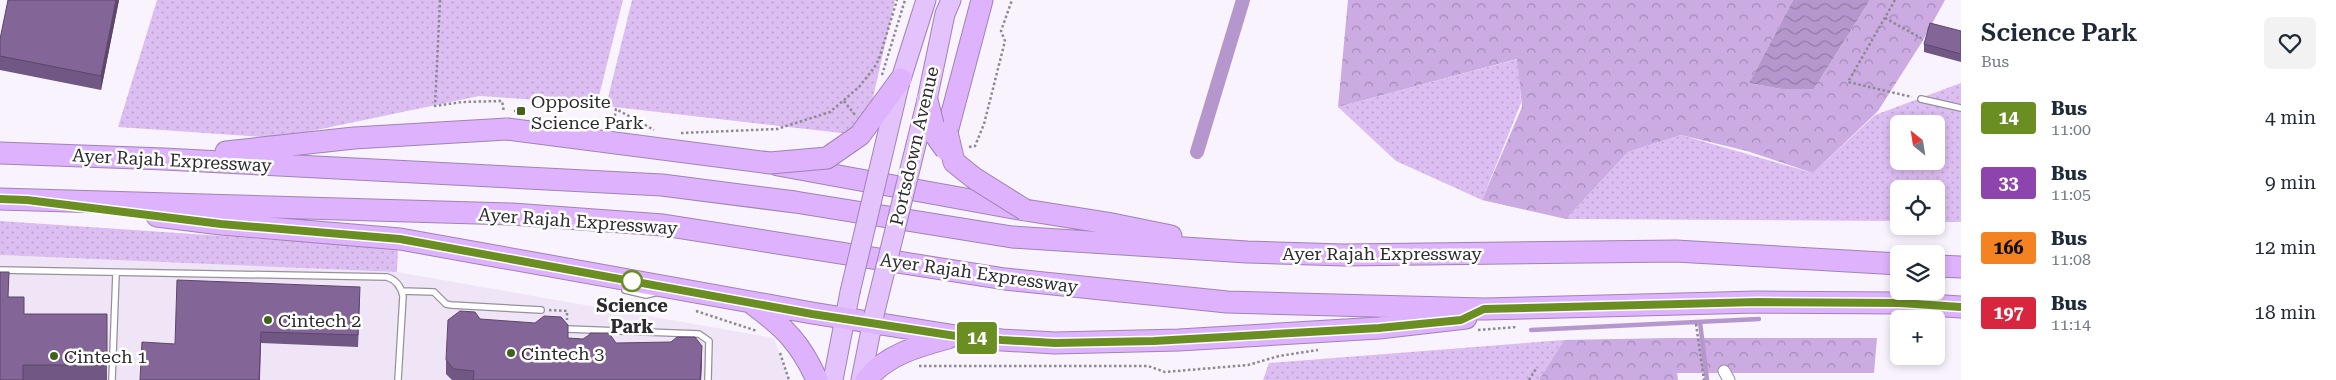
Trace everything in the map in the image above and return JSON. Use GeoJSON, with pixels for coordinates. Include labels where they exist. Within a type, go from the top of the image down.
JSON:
{"type":"FeatureCollection","features":[{"type":"Feature","properties":{"kind":"highway","name":"Portsdown Avenue"},"geometry":{"type":"LineString","coordinates":[[833,380],[845,315],[901,79],[926,0]]}},
{"type":"Feature","properties":{"kind":"highway","name":"Portsdown Avenue"},"geometry":{"type":"LineString","coordinates":[[861,380],[873,319],[927,100],[945,14],[951,0]]}},
{"type":"Feature","properties":{"kind":"highway"},"geometry":{"type":"LineString","coordinates":[[982,0],[947,132],[974,178],[1025,210]]}},
{"type":"Feature","properties":{"kind":"highway"},"geometry":{"type":"LineString","coordinates":[[770,164],[827,158],[860,136],[901,79]]}},
{"type":"Feature","properties":{"kind":"highway"},"geometry":{"type":"LineString","coordinates":[[927,100],[936,136],[960,154]]}},
{"type":"Feature","properties":{"kind":"highway"},"geometry":{"type":"LineString","coordinates":[[164,159],[354,138],[506,129],[770,164],[1107,223],[1247,252]]}},
{"type":"Feature","properties":{"kind":"highway","name":"Ayer Rajah Expressway"},"geometry":{"type":"LineString","coordinates":[[0,153],[164,159],[662,185],[795,202],[1012,237],[1247,252],[1344,255],[1676,251],[1890,263]]}},
{"type":"Feature","properties":{"kind":"highway","name":"Ayer Rajah Expressway"},"geometry":{"type":"LineString","coordinates":[[0,199],[512,214],[663,226],[1005,279],[1208,300],[1336,306],[1484,309],[1757,302],[1900,303],[1961,307]]}},
{"type":"Feature","properties":{"kind":"highway"},"geometry":{"type":"LineString","coordinates":[[27,200],[221,224],[400,239],[604,280],[668,288],[751,303],[873,319],[956,336],[1055,343],[1240,337],[1379,328],[1461,320],[1484,309]]}},
{"type":"Feature","properties":{"kind":"highway"},"geometry":{"type":"LineString","coordinates":[[1945,266],[1961,267]]}},
{"type":"Feature","properties":{"kind":"highway"},"geometry":{"type":"LineString","coordinates":[[751,303],[779,324],[794,339],[817,380]]}},
{"type":"Feature","properties":{"kind":"highway"},"geometry":{"type":"LineString","coordinates":[[866,380],[875,369],[889,360],[920,345],[956,336]]}},
{"type":"Feature","properties":{"kind":"lane"},"geometry":{"type":"LineString","coordinates":[[1921,99],[1961,108]]}},
{"type":"Feature","properties":{"kind":"lane"},"geometry":{"type":"LineString","coordinates":[[0,270],[116,274],[387,277],[393,279],[402,291],[398,380]]}},
{"type":"Feature","properties":{"kind":"lane"},"geometry":{"type":"LineString","coordinates":[[112,380],[116,274]]}},
{"type":"Feature","properties":{"kind":"lane"},"geometry":{"type":"LineString","coordinates":[[619,288],[646,295],[668,288]]}},
{"type":"Feature","properties":{"kind":"lane"},"geometry":{"type":"LineString","coordinates":[[402,291],[434,292],[446,304],[451,305],[541,310]]}},
{"type":"Feature","properties":{"kind":"lane"},"geometry":{"type":"LineString","coordinates":[[567,329],[699,334],[708,341],[710,347],[708,380]]}},
{"type":"Feature","properties":{"kind":"path"},"geometry":{"type":"LineString","coordinates":[[440,0],[435,106],[462,102],[502,100],[503,112],[521,111]]}},
{"type":"Feature","properties":{"kind":"path"},"geometry":{"type":"LineString","coordinates":[[680,133],[777,129],[830,112],[859,87],[874,68],[879,58],[897,0]]}},
{"type":"Feature","properties":{"kind":"path"},"geometry":{"type":"LineString","coordinates":[[880,80],[905,0]]}},
{"type":"Feature","properties":{"kind":"path"},"geometry":{"type":"LineString","coordinates":[[960,154],[975,146],[984,124],[1005,41],[1001,31],[1012,0]]}},
{"type":"Feature","properties":{"kind":"path"},"geometry":{"type":"LineString","coordinates":[[1895,0],[1848,82],[1921,99]]}},
{"type":"Feature","properties":{"kind":"path"},"geometry":{"type":"LineString","coordinates":[[1885,18],[1921,38]]}},
{"type":"Feature","properties":{"kind":"path"},"geometry":{"type":"LineString","coordinates":[[614,121],[616,109],[660,134]]}},
{"type":"Feature","properties":{"kind":"path"},"geometry":{"type":"LineString","coordinates":[[541,310],[567,311]]}},
{"type":"Feature","properties":{"kind":"path"},"geometry":{"type":"LineString","coordinates":[[690,310],[736,322],[761,334]]}},
{"type":"Feature","properties":{"kind":"path"},"geometry":{"type":"LineString","coordinates":[[1696,324],[1704,380]]}},
{"type":"Feature","properties":{"kind":"path"},"geometry":{"type":"LineString","coordinates":[[779,350],[789,380]]}},
{"type":"Feature","properties":{"kind":"path"},"geometry":{"type":"LineString","coordinates":[[914,366],[1148,366]]}},
{"type":"Feature","properties":{"kind":"path"},"geometry":{"type":"LineString","coordinates":[[1529,380],[1537,367]]}},
{"type":"Feature","properties":{"kind":"shaded area"},"geometry":{"type":"Polygon","coordinates":[[[157,0],[623,0],[597,104],[479,96],[278,138],[118,127],[157,0]]]}},
{"type":"Feature","properties":{"kind":"shaded area"},"geometry":{"type":"Polygon","coordinates":[[[632,0],[895,0],[870,111],[850,134],[606,106],[632,0]]]}},
{"type":"Feature","properties":{"kind":"shaded area"},"geometry":{"type":"Polygon","coordinates":[[[1518,59],[1521,103],[1482,200],[1396,161],[1338,107],[1518,59]]]}},
{"type":"Feature","properties":{"kind":"shaded area"},"geometry":{"type":"Polygon","coordinates":[[[1961,83],[1961,222],[1945,222],[1945,180],[1890,180],[1890,221],[1566,219],[1628,152],[1681,135],[1813,173],[1875,115],[1961,83]]]}},
{"type":"Feature","properties":{"kind":"shaded area"},"geometry":{"type":"Polygon","coordinates":[[[0,221],[398,248],[397,272],[0,255],[0,221]]]}},
{"type":"Feature","properties":{"kind":"shaded area"},"geometry":{"type":"Polygon","coordinates":[[[0,255],[397,272],[774,338],[788,380],[0,380],[0,255]]]}},
{"type":"Feature","properties":{"kind":"shaded area"},"geometry":{"type":"Polygon","coordinates":[[[1564,340],[1539,380],[1263,380],[1269,363],[1564,340]]]}},
{"type":"Feature","properties":{"kind":"green space"},"geometry":{"type":"Polygon","coordinates":[[[1348,0],[1793,0],[1749,83],[1781,89],[1814,89],[1870,0],[1945,0],[1922,42],[1878,111],[1813,173],[1747,151],[1681,135],[1628,152],[1566,219],[1482,200],[1522,107],[1517,59],[1338,107],[1348,0]]]}},
{"type":"Feature","properties":{"kind":"green space"},"geometry":{"type":"Polygon","coordinates":[[[1877,338],[1874,373],[1677,373],[1678,380],[1539,380],[1564,340],[1877,338]]]}},
{"type":"Feature","properties":{"kind":"water"},"geometry":{"type":"Polygon","coordinates":[[[1793,0],[1870,0],[1814,89],[1781,89],[1749,83],[1793,0]]]}},
{"type":"Feature","properties":{"kind":"building"},"geometry":{"type":"Polygon","coordinates":[[[8,0],[116,0],[101,76],[0,56],[0,39],[8,0]]]}},
{"type":"Feature","properties":{"kind":"building"},"geometry":{"type":"Polygon","coordinates":[[[1930,23],[1961,31],[1961,54],[1924,44],[1930,23]]]}},
{"type":"Feature","properties":{"kind":"building","name":"Cintech 1"},"geometry":{"type":"Polygon","coordinates":[[[0,272],[9,272],[8,297],[24,297],[24,314],[107,314],[107,365],[23,365],[23,380],[0,380],[0,272]]]}},
{"type":"Feature","properties":{"kind":"building","name":"Cintech 2"},"geometry":{"type":"Polygon","coordinates":[[[177,280],[360,287],[358,335],[261,332],[259,380],[140,380],[142,342],[175,344],[177,280]]]}},
{"type":"Feature","properties":{"kind":"building","name":"Cintech 3"},"geometry":{"type":"Polygon","coordinates":[[[460,311],[475,312],[480,319],[535,323],[544,316],[561,317],[568,325],[568,338],[583,339],[590,333],[609,333],[616,343],[671,342],[677,337],[695,337],[702,346],[700,380],[473,380],[474,371],[454,369],[446,360],[448,320],[460,311]]]}},
{"type":"Feature","properties":{"kind":"waterway"},"geometry":{"type":"LineString","coordinates":[[1197,152],[1243,0]]}},
{"type":"Feature","properties":{"kind":"waterway"},"geometry":{"type":"LineString","coordinates":[[1531,330],[1759,319]]}},
{"type":"Feature","properties":{"kind":"waterway"},"geometry":{"type":"LineString","coordinates":[[1700,322],[1707,380]]}},
{"type":"Feature","properties":{"kind":"bus line","name":"14"},"geometry":{"type":"LineString","coordinates":[[0,199],[27,200],[221,224],[400,239],[812,314],[956,336],[1055,343],[1154,341],[1379,328],[1461,320],[1484,309],[1757,302],[1819,304],[1900,303],[1961,307]]}},
{"type":"Feature","properties":{"kind":"place","name":"Opposite Science Park"},"geometry":{"type":"Point","coordinates":[521,111]}},
{"type":"Feature","properties":{"kind":"place","name":"Science Park"},"geometry":{"type":"Point","coordinates":[632,281]}},
{"type":"Feature","properties":{"kind":"place","name":"Cintech 2"},"geometry":{"type":"Point","coordinates":[268,320]}},
{"type":"Feature","properties":{"kind":"place","name":"Cintech 3"},"geometry":{"type":"Point","coordinates":[511,353]}},
{"type":"Feature","properties":{"kind":"place","name":"Cintech 1"},"geometry":{"type":"Point","coordinates":[54,356]}}]}
